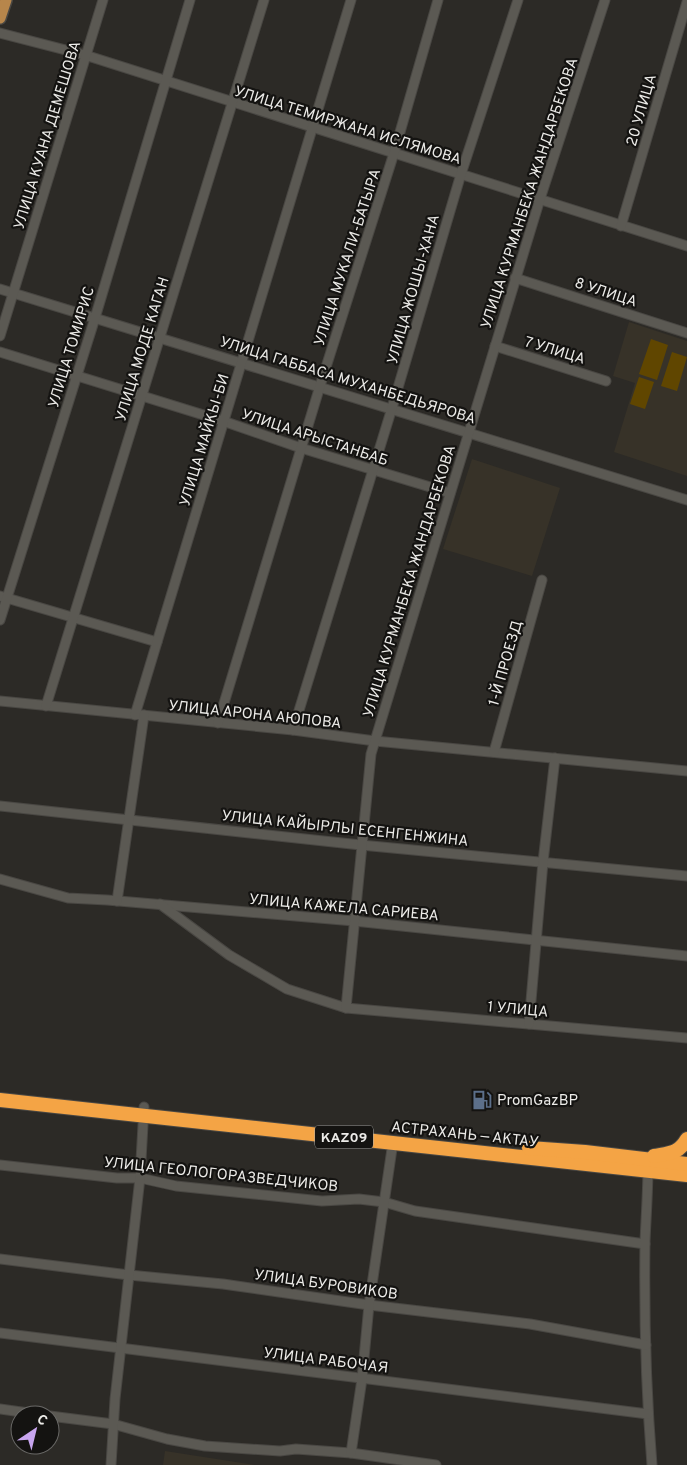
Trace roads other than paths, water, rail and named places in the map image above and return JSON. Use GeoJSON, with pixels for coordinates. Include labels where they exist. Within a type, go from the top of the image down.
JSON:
{"type":"FeatureCollection","features":[{"type":"Feature","properties":{"kind":"highway","name":"АСТРАХАНЬ — АКТАУ"},"geometry":{"type":"LineString","coordinates":[[0,1091],[47,1101]]}},
{"type":"Feature","properties":{"kind":"highway","name":"АСТРАХАНЬ — АКТАУ"},"geometry":{"type":"LineString","coordinates":[[0,1100],[47,1101],[687,1169]]}},
{"type":"Feature","properties":{"kind":"highway","name":"АСТРАХАНЬ — АКТАУ"},"geometry":{"type":"LineString","coordinates":[[144,1111],[394,1142],[648,1165]]}},
{"type":"Feature","properties":{"kind":"highway"},"geometry":{"type":"LineString","coordinates":[[648,1165],[654,1156],[676,1152],[687,1139]]}},
{"type":"Feature","properties":{"kind":"main road"},"geometry":{"type":"LineString","coordinates":[[0,18],[6,0]]}},
{"type":"Feature","properties":{"kind":"street","name":"УЛИЦА КУАНА ДЕМЕШОВА"},"geometry":{"type":"LineString","coordinates":[[0,336],[103,0]]}},
{"type":"Feature","properties":{"kind":"street","name":"УЛИЦА ТОМИРИС"},"geometry":{"type":"LineString","coordinates":[[0,620],[3,597],[95,318],[190,0]]}},
{"type":"Feature","properties":{"kind":"street","name":"УЛИЦА МОДЕ КАГАН"},"geometry":{"type":"LineString","coordinates":[[46,706],[264,0]]}},
{"type":"Feature","properties":{"kind":"street","name":"УЛИЦА МАЙКЫ-БИ"},"geometry":{"type":"LineString","coordinates":[[117,900],[140,715],[157,642],[351,0]]}},
{"type":"Feature","properties":{"kind":"street","name":"УЛИЦА МУКАЛИ-БАТЫРА"},"geometry":{"type":"LineString","coordinates":[[218,723],[320,386],[394,153],[438,0]]}},
{"type":"Feature","properties":{"kind":"street","name":"УЛИЦА ЖОШЫ-ХАНА"},"geometry":{"type":"LineString","coordinates":[[293,730],[374,470],[461,174],[518,0]]}},
{"type":"Feature","properties":{"kind":"street","name":"УЛИЦА КУРМАНБЕКА ЖАНДАРБЕКОВА"},"geometry":{"type":"LineString","coordinates":[[346,1008],[371,754],[540,198],[605,0]]}},
{"type":"Feature","properties":{"kind":"street","name":"20 УЛИЦА"},"geometry":{"type":"LineString","coordinates":[[621,226],[687,2]]}},
{"type":"Feature","properties":{"kind":"street","name":"УЛИЦА ТЕМИРЖАНА ИСЛЯМОВА"},"geometry":{"type":"LineString","coordinates":[[0,33],[85,55],[687,246]]}},
{"type":"Feature","properties":{"kind":"street","name":"8 УЛИЦА"},"geometry":{"type":"LineString","coordinates":[[516,278],[687,333]]}},
{"type":"Feature","properties":{"kind":"street","name":"УЛИЦА ГАББАСА МУХАНБЕДЬЯРОВА"},"geometry":{"type":"LineString","coordinates":[[0,289],[687,500]]}},
{"type":"Feature","properties":{"kind":"street","name":"7 УЛИЦА"},"geometry":{"type":"LineString","coordinates":[[495,346],[606,381]]}},
{"type":"Feature","properties":{"kind":"street","name":"УЛИЦА АРЫСТАНБАБ"},"geometry":{"type":"LineString","coordinates":[[0,352],[450,494]]}},
{"type":"Feature","properties":{"kind":"street","name":"1-Й ПРОЕЗД"},"geometry":{"type":"LineString","coordinates":[[494,752],[542,580]]}},
{"type":"Feature","properties":{"kind":"street"},"geometry":{"type":"LineString","coordinates":[[3,597],[157,642]]}},
{"type":"Feature","properties":{"kind":"street","name":"УЛИЦА АРОНА АЮПОВА"},"geometry":{"type":"LineString","coordinates":[[0,701],[293,730],[375,741],[687,771]]}},
{"type":"Feature","properties":{"kind":"street"},"geometry":{"type":"LineString","coordinates":[[529,1024],[543,862],[555,758]]}},
{"type":"Feature","properties":{"kind":"street","name":"УЛИЦА КАЙЫРЛЫ ЕСЕНГЕНЖИНА"},"geometry":{"type":"LineString","coordinates":[[0,806],[362,845],[687,876]]}},
{"type":"Feature","properties":{"kind":"street","name":"УЛИЦА КАЖЕЛА САРИЕВА"},"geometry":{"type":"LineString","coordinates":[[0,879],[68,898],[117,900],[354,921],[687,956]]}},
{"type":"Feature","properties":{"kind":"street","name":"1 УЛИЦА"},"geometry":{"type":"LineString","coordinates":[[160,904],[229,955],[288,989],[346,1008],[687,1038]]}},
{"type":"Feature","properties":{"kind":"street"},"geometry":{"type":"LineString","coordinates":[[111,1465],[113,1424],[140,1178],[144,1111]]}},
{"type":"Feature","properties":{"kind":"street"},"geometry":{"type":"LineString","coordinates":[[351,1453],[362,1379],[369,1305],[394,1142]]}},
{"type":"Feature","properties":{"kind":"street"},"geometry":{"type":"LineString","coordinates":[[687,1158],[687,1169]]}},
{"type":"Feature","properties":{"kind":"street","name":"УЛИЦА ГЕОЛОГОРАЗВЕДЧИКОВ"},"geometry":{"type":"LineString","coordinates":[[0,1165],[117,1178],[140,1178],[176,1186],[322,1201],[359,1199],[384,1202],[415,1211],[645,1244]]}},
{"type":"Feature","properties":{"kind":"street"},"geometry":{"type":"LineString","coordinates":[[648,1165],[645,1244],[646,1345],[652,1465]]}},
{"type":"Feature","properties":{"kind":"street","name":"УЛИЦА БУРОВИКОВ"},"geometry":{"type":"LineString","coordinates":[[0,1259],[129,1275],[223,1284],[369,1305],[530,1324],[646,1345]]}},
{"type":"Feature","properties":{"kind":"street","name":"УЛИЦА РАБОЧАЯ"},"geometry":{"type":"LineString","coordinates":[[0,1333],[648,1414]]}},
{"type":"Feature","properties":{"kind":"street"},"geometry":{"type":"LineString","coordinates":[[60,1417],[113,1424],[167,1439],[205,1446],[351,1453],[436,1465]]}},
{"type":"Feature","properties":{"kind":"place","name":"PromGazBP"},"geometry":{"type":"Point","coordinates":[482,1100]}}]}
